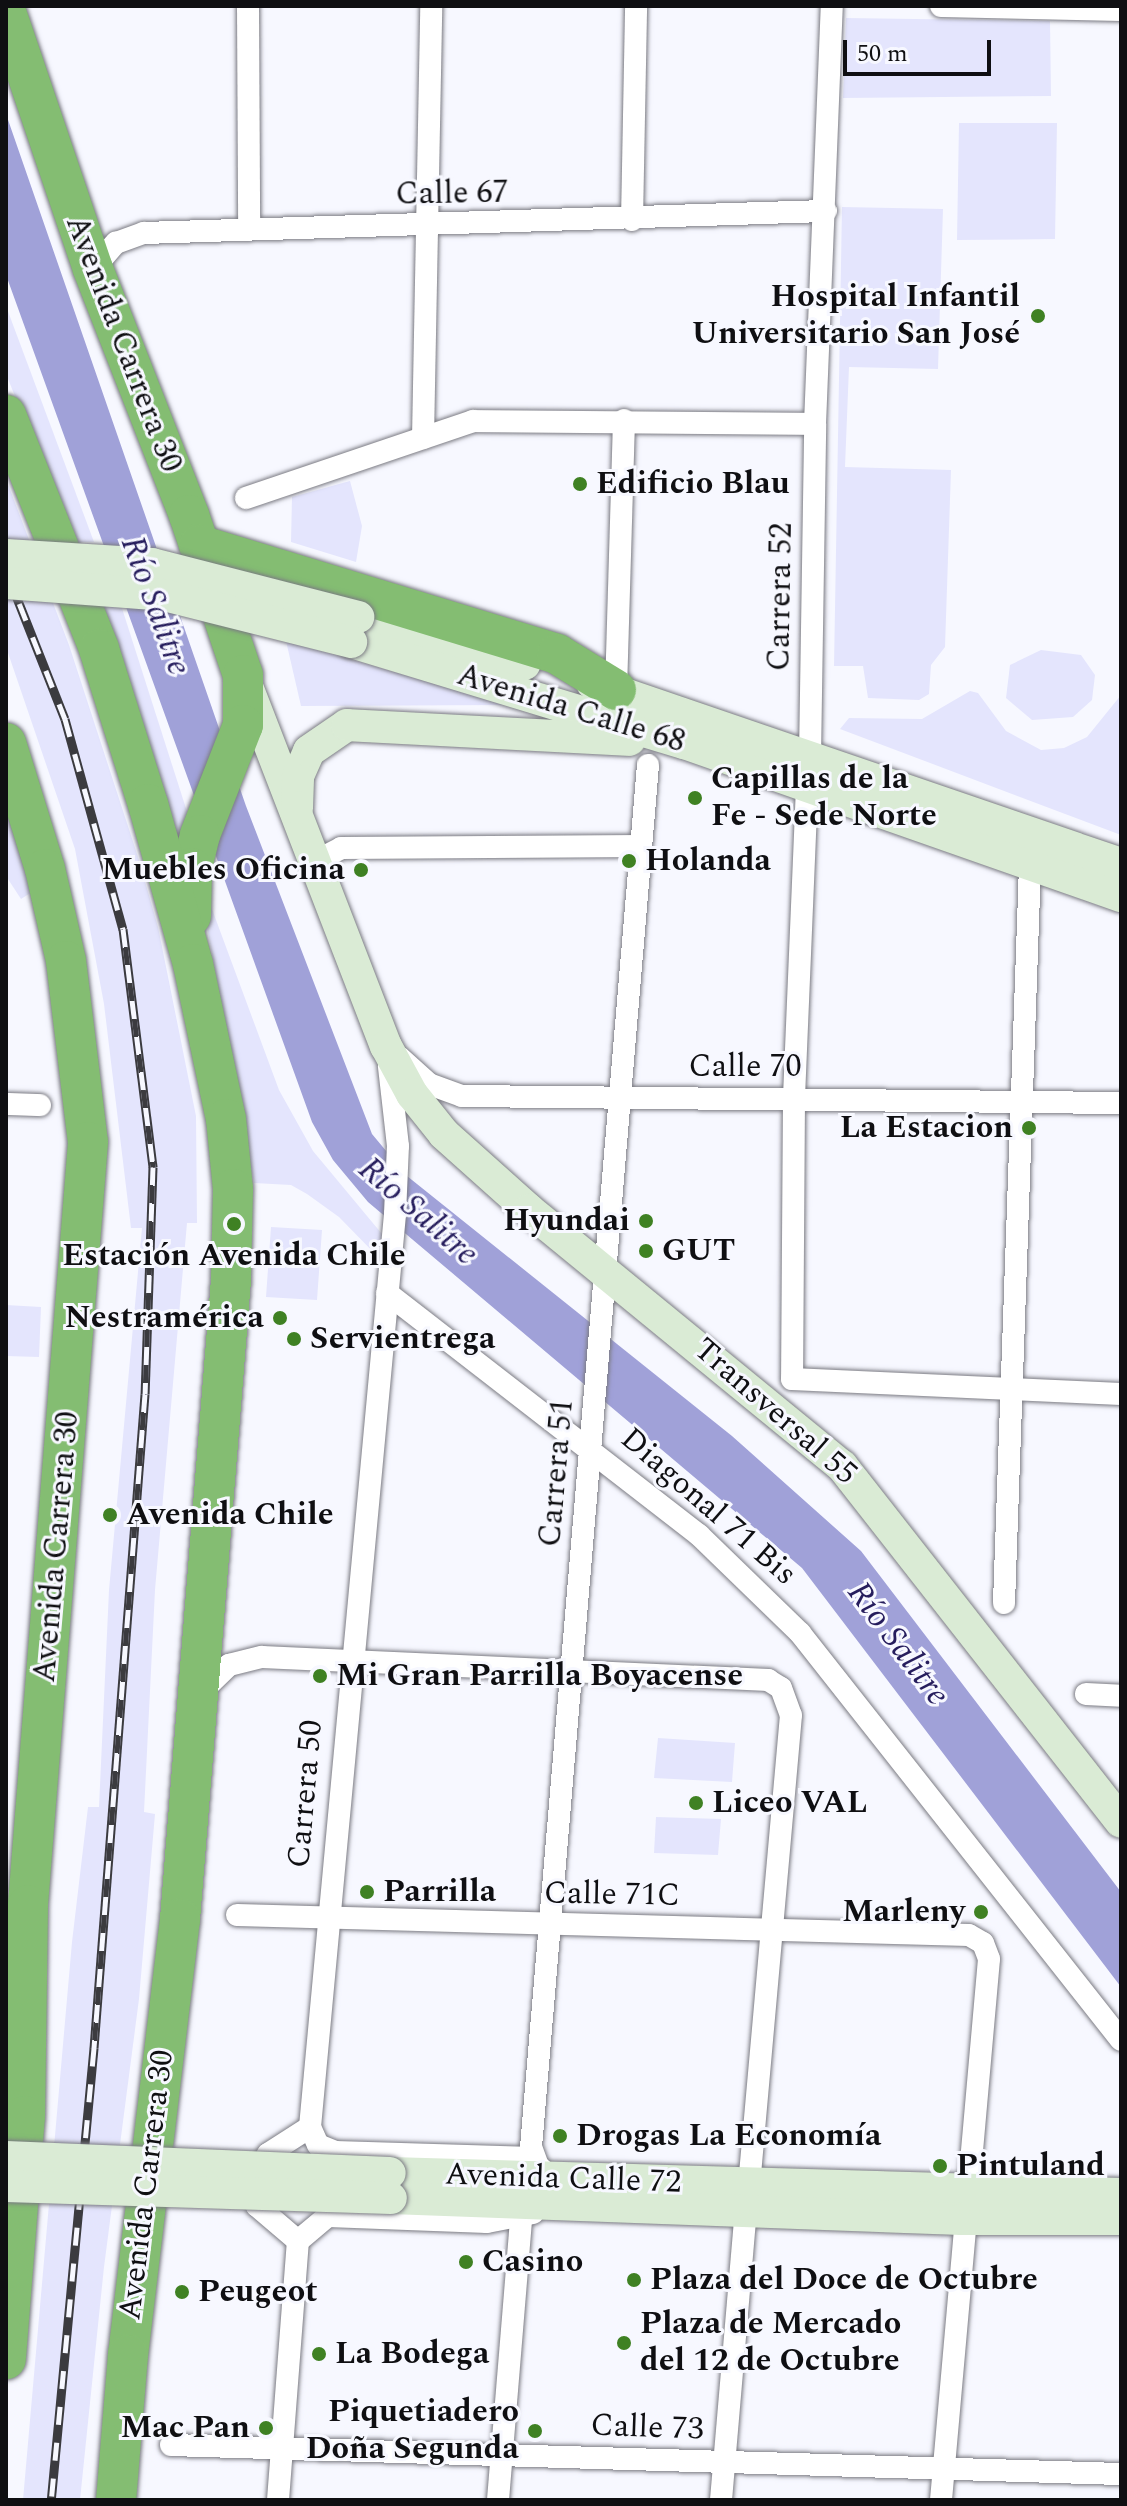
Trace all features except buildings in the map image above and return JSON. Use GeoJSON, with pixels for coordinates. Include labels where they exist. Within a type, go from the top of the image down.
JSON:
{"type":"FeatureCollection","features":[{"type":"Feature","properties":{"kind":"highway","name":"Avenida Carrera 30"},"geometry":{"type":"LineString","coordinates":[[6,12],[13,47],[93,269],[199,545],[243,675],[245,707],[239,741],[200,835],[190,887],[193,964]]}},
{"type":"Feature","properties":{"kind":"highway","name":"Avenida Carrera 30"},"geometry":{"type":"LineString","coordinates":[[6,415],[99,649],[193,964],[226,1119],[234,1224],[180,1919],[135,2284],[116,2500]]}},
{"type":"Feature","properties":{"kind":"highway"},"geometry":{"type":"LineString","coordinates":[[199,545],[557,654],[616,690]]}},
{"type":"Feature","properties":{"kind":"highway","name":"Avenida Carrera 30"},"geometry":{"type":"LineString","coordinates":[[6,743],[45,869],[66,961],[88,1142],[17,1905],[25,2116],[6,2359]]}},
{"type":"Feature","properties":{"kind":"main road","name":"Avenida Calle 68"},"geometry":{"type":"LineString","coordinates":[[6,555],[152,564],[684,743],[808,772],[1121,864]]}},
{"type":"Feature","properties":{"kind":"main road","name":"Avenida Calle 68"},"geometry":{"type":"LineString","coordinates":[[6,583],[164,595],[354,630],[616,690],[1030,866],[1121,896]]}},
{"type":"Feature","properties":{"kind":"main road","name":"Avenida Carrera 30"},"geometry":{"type":"LineString","coordinates":[[243,675],[386,1046]]}},
{"type":"Feature","properties":{"kind":"main road"},"geometry":{"type":"LineString","coordinates":[[298,823],[302,764],[332,732],[347,725],[684,743]]}},
{"type":"Feature","properties":{"kind":"main road","name":"Transversal 55"},"geometry":{"type":"LineString","coordinates":[[386,1046],[412,1094],[444,1134],[605,1282],[842,1466],[1121,1822]]}},
{"type":"Feature","properties":{"kind":"main road","name":"Avenida Calle 72"},"geometry":{"type":"LineString","coordinates":[[6,2157],[390,2185]]}},
{"type":"Feature","properties":{"kind":"main road","name":"Avenida Calle 72"},"geometry":{"type":"LineString","coordinates":[[6,2186],[390,2185],[549,2180],[747,2198],[969,2206],[1121,2219]]}},
{"type":"Feature","properties":{"kind":"main road","name":"Avenida Calle 72"},"geometry":{"type":"LineString","coordinates":[[969,2206],[1121,2194]]}},
{"type":"Feature","properties":{"kind":"street"},"geometry":{"type":"LineString","coordinates":[[248,6],[249,229]]}},
{"type":"Feature","properties":{"kind":"street"},"geometry":{"type":"LineString","coordinates":[[423,438],[431,6]]}},
{"type":"Feature","properties":{"kind":"street"},"geometry":{"type":"LineString","coordinates":[[632,220],[636,6]]}},
{"type":"Feature","properties":{"kind":"street","name":"Carrera 52"},"geometry":{"type":"LineString","coordinates":[[832,6],[815,424],[808,772],[794,1099],[792,1379],[1012,1388]]}},
{"type":"Feature","properties":{"kind":"street"},"geometry":{"type":"LineString","coordinates":[[941,6],[1121,10]]}},
{"type":"Feature","properties":{"kind":"street","name":"Calle 67"},"geometry":{"type":"LineString","coordinates":[[93,269],[129,235],[826,211]]}},
{"type":"Feature","properties":{"kind":"street"},"geometry":{"type":"LineString","coordinates":[[616,690],[624,420]]}},
{"type":"Feature","properties":{"kind":"street"},"geometry":{"type":"LineString","coordinates":[[246,498],[473,421],[815,424]]}},
{"type":"Feature","properties":{"kind":"street","name":"Carrera 51"},"geometry":{"type":"LineString","coordinates":[[549,2180],[551,1925],[648,765]]}},
{"type":"Feature","properties":{"kind":"street"},"geometry":{"type":"LineString","coordinates":[[314,862],[341,848],[641,846]]}},
{"type":"Feature","properties":{"kind":"street"},"geometry":{"type":"LineString","coordinates":[[1004,1603],[1030,866]]}},
{"type":"Feature","properties":{"kind":"street","name":"Calle 70"},"geometry":{"type":"LineString","coordinates":[[386,1046],[429,1084],[452,1095],[1121,1103]]}},
{"type":"Feature","properties":{"kind":"street","name":"Carrera 50"},"geometry":{"type":"LineString","coordinates":[[310,2127],[350,1660],[391,1254],[398,1146],[386,1046]]}},
{"type":"Feature","properties":{"kind":"street"},"geometry":{"type":"LineString","coordinates":[[6,1104],[40,1105]]}},
{"type":"Feature","properties":{"kind":"street","name":"Diagonal 71 Bis"},"geometry":{"type":"LineString","coordinates":[[387,1293],[592,1439],[699,1535],[800,1633],[1121,2040]]}},
{"type":"Feature","properties":{"kind":"street"},"geometry":{"type":"LineString","coordinates":[[1012,1388],[1121,1394]]}},
{"type":"Feature","properties":{"kind":"street"},"geometry":{"type":"LineString","coordinates":[[199,1695],[222,1670],[249,1657],[572,1674],[768,1680],[787,1696],[791,1715],[721,2500]]}},
{"type":"Feature","properties":{"kind":"street"},"geometry":{"type":"LineString","coordinates":[[1086,1694],[1121,1696]]}},
{"type":"Feature","properties":{"kind":"street","name":"Calle 71C"},"geometry":{"type":"LineString","coordinates":[[237,1915],[327,1920],[969,1935],[983,1943],[989,1959],[969,2206]]}},
{"type":"Feature","properties":{"kind":"street"},"geometry":{"type":"LineString","coordinates":[[298,2241],[257,2206],[252,2179],[268,2154],[310,2127],[318,2145],[335,2152],[549,2180],[521,2218],[498,2500]]}},
{"type":"Feature","properties":{"kind":"street"},"geometry":{"type":"LineString","coordinates":[[941,2500],[969,2206]]}},
{"type":"Feature","properties":{"kind":"street"},"geometry":{"type":"LineString","coordinates":[[278,2500],[298,2241],[320,2219],[336,2215],[487,2222],[521,2218]]}},
{"type":"Feature","properties":{"kind":"street","name":"Calle 73"},"geometry":{"type":"LineString","coordinates":[[171,2445],[1121,2474]]}},
{"type":"Feature","properties":{"kind":"shaded area"},"geometry":{"type":"Polygon","coordinates":[[[846,18],[1050,21],[1051,96],[843,98],[846,18]]]}},
{"type":"Feature","properties":{"kind":"shaded area"},"geometry":{"type":"Polygon","coordinates":[[[959,123],[1057,123],[1055,239],[957,240],[959,123]]]}},
{"type":"Feature","properties":{"kind":"shaded area"},"geometry":{"type":"Polygon","coordinates":[[[842,207],[943,209],[938,369],[849,367],[845,467],[951,470],[945,647],[931,665],[929,694],[919,700],[868,698],[863,666],[834,666],[842,207]]]}},
{"type":"Feature","properties":{"kind":"shaded area"},"geometry":{"type":"Polygon","coordinates":[[[6,306],[94,542],[74,542],[6,374],[6,306]]]}},
{"type":"Feature","properties":{"kind":"shaded area"},"geometry":{"type":"Polygon","coordinates":[[[6,479],[69,645],[138,857],[158,927],[196,1116],[197,1223],[187,1223],[155,1590],[144,1812],[155,1814],[139,1999],[104,2267],[80,2500],[23,2500],[72,1942],[88,1807],[99,1807],[109,1590],[142,1228],[131,1228],[104,1004],[75,849],[6,647],[6,479]]]}},
{"type":"Feature","properties":{"kind":"shaded area"},"geometry":{"type":"Polygon","coordinates":[[[350,481],[362,526],[356,562],[291,542],[292,497],[350,481]]]}},
{"type":"Feature","properties":{"kind":"shaded area"},"geometry":{"type":"Polygon","coordinates":[[[98,601],[120,602],[190,821],[181,855],[98,601]]]}},
{"type":"Feature","properties":{"kind":"shaded area"},"geometry":{"type":"Polygon","coordinates":[[[286,641],[509,705],[301,706],[286,641]]]}},
{"type":"Feature","properties":{"kind":"shaded area"},"geometry":{"type":"Polygon","coordinates":[[[1041,650],[1081,655],[1095,675],[1092,700],[1073,717],[1032,720],[1006,698],[1010,665],[1041,650]]]}},
{"type":"Feature","properties":{"kind":"shaded area"},"geometry":{"type":"Polygon","coordinates":[[[970,691],[978,693],[1006,731],[1041,750],[1064,748],[1087,737],[1121,695],[1121,835],[840,729],[849,718],[922,719],[970,691]]]}},
{"type":"Feature","properties":{"kind":"shaded area"},"geometry":{"type":"Polygon","coordinates":[[[6,797],[32,892],[21,899],[6,876],[6,797]]]}},
{"type":"Feature","properties":{"kind":"shaded area"},"geometry":{"type":"Polygon","coordinates":[[[206,893],[279,1090],[313,1151],[382,1234],[381,1260],[339,1217],[307,1194],[291,1185],[254,1183],[201,894],[206,893]]]}},
{"type":"Feature","properties":{"kind":"shaded area"},"geometry":{"type":"Polygon","coordinates":[[[271,1227],[322,1230],[317,1300],[266,1297],[271,1227]]]}},
{"type":"Feature","properties":{"kind":"shaded area"},"geometry":{"type":"Polygon","coordinates":[[[6,1305],[41,1307],[39,1357],[6,1356],[6,1305]]]}},
{"type":"Feature","properties":{"kind":"shaded area"},"geometry":{"type":"Polygon","coordinates":[[[658,1738],[735,1743],[732,1782],[654,1778],[658,1738]]]}},
{"type":"Feature","properties":{"kind":"shaded area"},"geometry":{"type":"Polygon","coordinates":[[[656,1817],[721,1819],[718,1855],[654,1853],[656,1817]]]}},
{"type":"Feature","properties":{"kind":"water","name":"Río Salitre"},"geometry":{"type":"Polygon","coordinates":[[[6,114],[246,806],[372,1134],[407,1176],[732,1436],[861,1551],[1121,1892],[1121,1987],[802,1568],[368,1202],[333,1160],[312,1122],[6,275],[6,114]]]}},
{"type":"Feature","properties":{"kind":"railway"},"geometry":{"type":"LineString","coordinates":[[6,570],[65,719],[123,929],[153,1167],[145,1394],[94,2048],[51,2500]]}},
{"type":"Feature","properties":{"kind":"place","name":"Hospital Infantil Universitario San José"},"geometry":{"type":"Point","coordinates":[1038,316]}},
{"type":"Feature","properties":{"kind":"place","name":"Edificio Blau"},"geometry":{"type":"Point","coordinates":[580,484]}},
{"type":"Feature","properties":{"kind":"place","name":"Capillas de la Fe - Sede Norte"},"geometry":{"type":"Point","coordinates":[695,798]}},
{"type":"Feature","properties":{"kind":"place","name":"Holanda"},"geometry":{"type":"Point","coordinates":[629,861]}},
{"type":"Feature","properties":{"kind":"place","name":"Muebles Oficina"},"geometry":{"type":"Point","coordinates":[361,870]}},
{"type":"Feature","properties":{"kind":"place","name":"La Estacion"},"geometry":{"type":"Point","coordinates":[1029,1128]}},
{"type":"Feature","properties":{"kind":"place","name":"Hyundai"},"geometry":{"type":"Point","coordinates":[646,1221]}},
{"type":"Feature","properties":{"kind":"place","name":"Estación Avenida Chile"},"geometry":{"type":"Point","coordinates":[234,1224]}},
{"type":"Feature","properties":{"kind":"place","name":"GUT"},"geometry":{"type":"Point","coordinates":[646,1251]}},
{"type":"Feature","properties":{"kind":"place","name":"Nestramérica"},"geometry":{"type":"Point","coordinates":[280,1318]}},
{"type":"Feature","properties":{"kind":"place","name":"Servientrega"},"geometry":{"type":"Point","coordinates":[294,1339]}},
{"type":"Feature","properties":{"kind":"place","name":"Avenida Chile"},"geometry":{"type":"Point","coordinates":[110,1515]}},
{"type":"Feature","properties":{"kind":"place","name":"Mi Gran Parrilla Boyacense"},"geometry":{"type":"Point","coordinates":[320,1676]}},
{"type":"Feature","properties":{"kind":"place","name":"Liceo VAL"},"geometry":{"type":"Point","coordinates":[696,1803]}},
{"type":"Feature","properties":{"kind":"place","name":"Parrilla"},"geometry":{"type":"Point","coordinates":[367,1892]}},
{"type":"Feature","properties":{"kind":"place","name":"Marleny"},"geometry":{"type":"Point","coordinates":[981,1912]}},
{"type":"Feature","properties":{"kind":"place","name":"Drogas La Economía"},"geometry":{"type":"Point","coordinates":[560,2136]}},
{"type":"Feature","properties":{"kind":"place","name":"Pintuland"},"geometry":{"type":"Point","coordinates":[940,2166]}},
{"type":"Feature","properties":{"kind":"place","name":"Casino"},"geometry":{"type":"Point","coordinates":[466,2262]}},
{"type":"Feature","properties":{"kind":"place","name":"Plaza del Doce de Octubre"},"geometry":{"type":"Point","coordinates":[634,2280]}},
{"type":"Feature","properties":{"kind":"place","name":"Peugeot"},"geometry":{"type":"Point","coordinates":[182,2292]}},
{"type":"Feature","properties":{"kind":"place","name":"Plaza de Mercado del 12 de Octubre"},"geometry":{"type":"Point","coordinates":[624,2343]}},
{"type":"Feature","properties":{"kind":"place","name":"La Bodega"},"geometry":{"type":"Point","coordinates":[319,2354]}},
{"type":"Feature","properties":{"kind":"place","name":"Mac Pan"},"geometry":{"type":"Point","coordinates":[266,2428]}},
{"type":"Feature","properties":{"kind":"place","name":"Piquetiadero Doña Segunda"},"geometry":{"type":"Point","coordinates":[535,2431]}}]}
